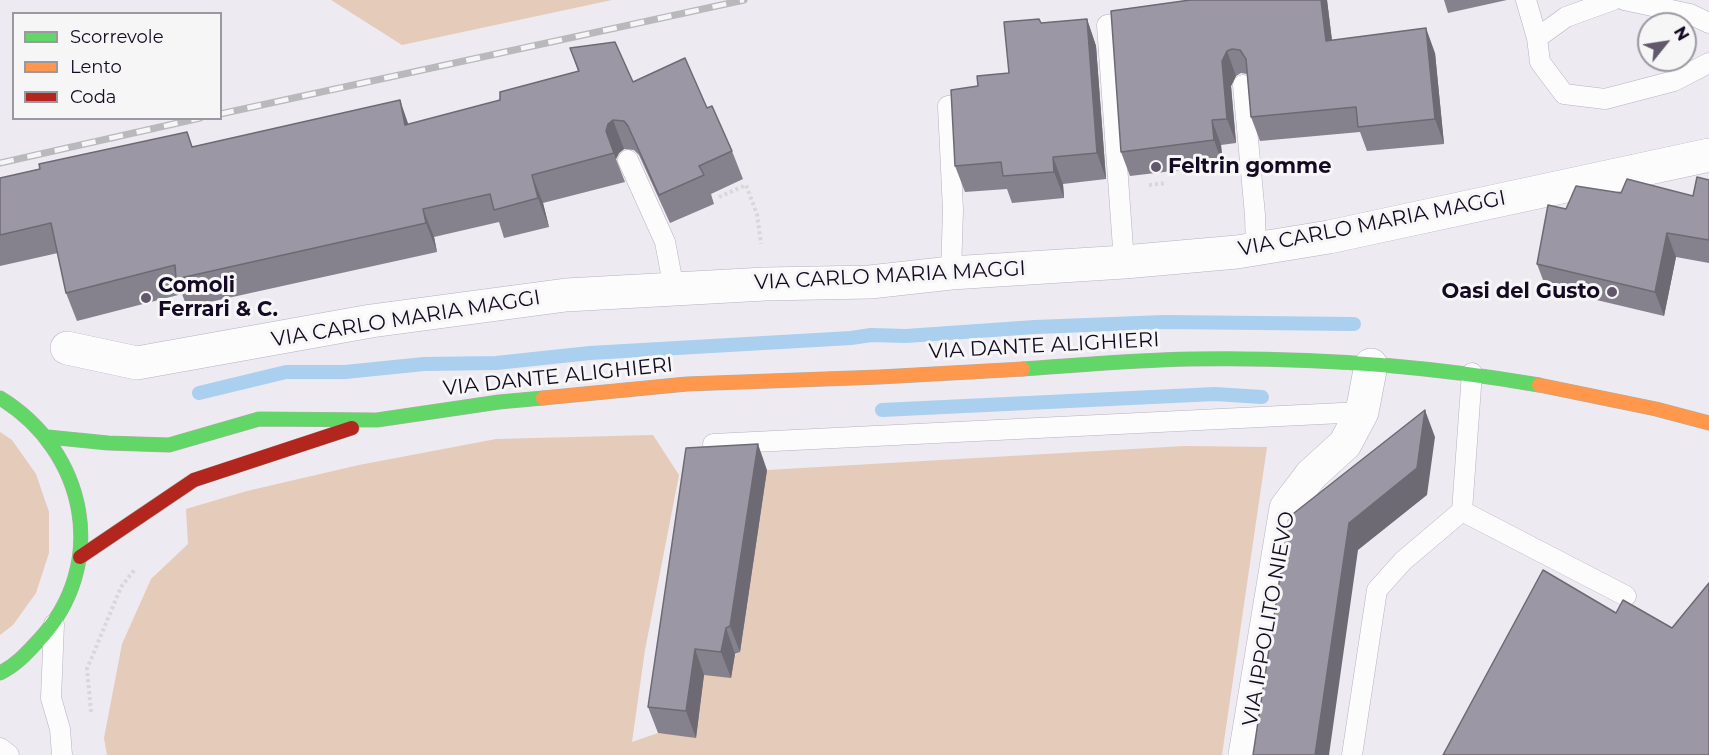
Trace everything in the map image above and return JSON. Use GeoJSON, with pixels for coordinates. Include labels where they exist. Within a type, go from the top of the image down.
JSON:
{"type":"FeatureCollection","features":[{"type":"Feature","properties":{"kind":"main road","name":"VIA DANTE ALIGHIERI"},"geometry":{"type":"LineString","coordinates":[[48,437],[108,443],[169,445],[259,419],[377,420],[499,402],[687,384],[880,377],[1190,359],[1322,361],[1472,373],[1574,391],[1709,423]]}},
{"type":"Feature","properties":{"kind":"main road"},"geometry":{"type":"LineString","coordinates":[[0,398],[16,407],[48,437],[69,474],[79,515],[80,557],[71,592],[54,624],[17,664],[0,673]]}},
{"type":"Feature","properties":{"kind":"main road","name":"VIA DANTE ALIGHIERI"},"geometry":{"type":"LineString","coordinates":[[80,557],[194,480],[377,420]]}},
{"type":"Feature","properties":{"kind":"street","name":"VIA CARLO MARIA MAGGI"},"geometry":{"type":"LineString","coordinates":[[67,348],[137,363],[371,321],[566,295],[765,284],[870,282],[951,273],[1124,262],[1256,249],[1329,237],[1709,155]]}},
{"type":"Feature","properties":{"kind":"street","name":"VIA IPPOLITO NIEVO"},"geometry":{"type":"LineString","coordinates":[[1245,755],[1286,508],[1311,475],[1345,444],[1362,412],[1371,365]]}},
{"type":"Feature","properties":{"kind":"lane"},"geometry":{"type":"LineString","coordinates":[[1526,0],[1537,38],[1540,62],[1564,94],[1605,99],[1674,81],[1709,63]]}},
{"type":"Feature","properties":{"kind":"lane"},"geometry":{"type":"LineString","coordinates":[[1537,38],[1566,17],[1613,0]]}},
{"type":"Feature","properties":{"kind":"lane"},"geometry":{"type":"LineString","coordinates":[[1624,0],[1690,14],[1709,23]]}},
{"type":"Feature","properties":{"kind":"lane"},"geometry":{"type":"LineString","coordinates":[[1124,262],[1107,25],[1161,14]]}},
{"type":"Feature","properties":{"kind":"lane"},"geometry":{"type":"LineString","coordinates":[[1243,85],[1256,249]]}},
{"type":"Feature","properties":{"kind":"lane"},"geometry":{"type":"LineString","coordinates":[[951,273],[953,210],[948,106],[974,101]]}},
{"type":"Feature","properties":{"kind":"lane"},"geometry":{"type":"LineString","coordinates":[[628,160],[665,242],[674,289]]}},
{"type":"Feature","properties":{"kind":"lane"},"geometry":{"type":"LineString","coordinates":[[1352,755],[1377,590],[1403,561],[1462,511],[1472,373]]}},
{"type":"Feature","properties":{"kind":"lane"},"geometry":{"type":"LineString","coordinates":[[712,444],[1362,412]]}},
{"type":"Feature","properties":{"kind":"lane"},"geometry":{"type":"LineString","coordinates":[[1462,511],[1626,596]]}},
{"type":"Feature","properties":{"kind":"lane"},"geometry":{"type":"LineString","coordinates":[[54,624],[51,698],[60,729],[62,755]]}},
{"type":"Feature","properties":{"kind":"lane"},"geometry":{"type":"LineString","coordinates":[[0,748],[9,755]]}},
{"type":"Feature","properties":{"kind":"path"},"geometry":{"type":"LineString","coordinates":[[719,197],[747,185],[757,214],[765,284]]}},
{"type":"Feature","properties":{"kind":"shaded area"},"geometry":{"type":"Polygon","coordinates":[[[331,0],[612,0],[402,45],[331,0]]]}},
{"type":"Feature","properties":{"kind":"shaded area"},"geometry":{"type":"Polygon","coordinates":[[[0,432],[12,440],[36,474],[49,512],[49,553],[36,593],[13,625],[0,635],[0,432]]]}},
{"type":"Feature","properties":{"kind":"shaded area"},"geometry":{"type":"Polygon","coordinates":[[[653,435],[679,475],[645,650],[632,742],[658,733],[696,737],[704,675],[740,652],[767,470],[1185,446],[1267,447],[1222,755],[107,755],[104,738],[122,644],[151,579],[188,544],[186,509],[247,491],[359,465],[496,439],[653,435]]]}},
{"type":"Feature","properties":{"kind":"building"},"geometry":{"type":"Polygon","coordinates":[[[1190,0],[1321,0],[1326,41],[1426,28],[1435,119],[1358,127],[1356,107],[1251,117],[1246,59],[1240,50],[1232,49],[1227,51],[1222,61],[1227,119],[1212,120],[1214,140],[1121,152],[1111,11],[1190,0]]]}},
{"type":"Feature","properties":{"kind":"building"},"geometry":{"type":"Polygon","coordinates":[[[1039,19],[1041,23],[1087,19],[1097,153],[1053,157],[1054,172],[1003,176],[1001,162],[955,166],[951,90],[978,86],[977,76],[1009,73],[1004,22],[1039,19]]]}},
{"type":"Feature","properties":{"kind":"building"},"geometry":{"type":"Polygon","coordinates":[[[615,42],[633,82],[685,58],[707,108],[712,106],[732,151],[699,166],[704,175],[659,195],[628,126],[624,121],[613,120],[608,124],[606,131],[614,153],[532,175],[538,198],[494,210],[490,194],[423,209],[426,223],[176,279],[175,265],[66,293],[51,223],[0,235],[0,178],[40,169],[39,164],[187,132],[192,147],[400,100],[405,125],[500,100],[500,92],[579,71],[570,48],[615,42]]]}},
{"type":"Feature","properties":{"kind":"building"},"geometry":{"type":"Polygon","coordinates":[[[1697,177],[1709,180],[1709,240],[1667,233],[1655,292],[1537,264],[1548,205],[1566,209],[1576,186],[1621,193],[1627,179],[1693,196],[1697,177]]]}},
{"type":"Feature","properties":{"kind":"building"},"geometry":{"type":"Polygon","coordinates":[[[1425,410],[1417,468],[1349,523],[1315,755],[1253,755],[1289,517],[1425,410]]]}},
{"type":"Feature","properties":{"kind":"building"},"geometry":{"type":"Polygon","coordinates":[[[758,444],[730,626],[726,628],[721,652],[695,649],[686,711],[648,707],[686,448],[758,444]]]}},
{"type":"Feature","properties":{"kind":"building"},"geometry":{"type":"Polygon","coordinates":[[[1543,570],[1616,613],[1623,600],[1672,628],[1709,583],[1709,755],[1443,755],[1543,570]]]}},
{"type":"Feature","properties":{"kind":"waterway"},"geometry":{"type":"LineString","coordinates":[[199,393],[286,372],[345,372],[424,364],[496,363],[590,353],[871,335],[906,336],[1035,327],[1164,322],[1354,324]]}},
{"type":"Feature","properties":{"kind":"waterway"},"geometry":{"type":"LineString","coordinates":[[882,410],[1215,394],[1262,397]]}},
{"type":"Feature","properties":{"kind":"railway"},"geometry":{"type":"LineString","coordinates":[[222,114],[744,0]]}},
{"type":"Feature","properties":{"kind":"railway"},"geometry":{"type":"LineString","coordinates":[[0,163],[191,120]]}},
{"type":"Feature","properties":{"kind":"traffic: fast"},"geometry":{"type":"LineString","coordinates":[[1023,369],[1170,360],[1278,359],[1409,367],[1539,385]]}},
{"type":"Feature","properties":{"kind":"traffic: fast"},"geometry":{"type":"LineString","coordinates":[[0,398],[30,421],[53,448],[69,478],[79,511],[81,545],[75,578],[61,611],[38,641],[16,663],[0,673]]}},
{"type":"Feature","properties":{"kind":"traffic: fast"},"geometry":{"type":"LineString","coordinates":[[48,437],[108,443],[169,445],[259,419],[377,420],[499,402],[543,398]]}},
{"type":"Feature","properties":{"kind":"traffic: slow"},"geometry":{"type":"LineString","coordinates":[[543,398],[687,384],[1023,369]]}},
{"type":"Feature","properties":{"kind":"traffic: slow"},"geometry":{"type":"LineString","coordinates":[[1539,385],[1656,409],[1709,423]]}},
{"type":"Feature","properties":{"kind":"traffic: jam"},"geometry":{"type":"LineString","coordinates":[[80,557],[194,480],[352,428]]}},
{"type":"Feature","properties":{"kind":"place","name":"Feltrin gomme"},"geometry":{"type":"Point","coordinates":[1156,167]}},
{"type":"Feature","properties":{"kind":"place","name":"Oasi del Gusto"},"geometry":{"type":"Point","coordinates":[1612,292]}},
{"type":"Feature","properties":{"kind":"place","name":"Comoli Ferrari & C."},"geometry":{"type":"Point","coordinates":[146,298]}}]}
